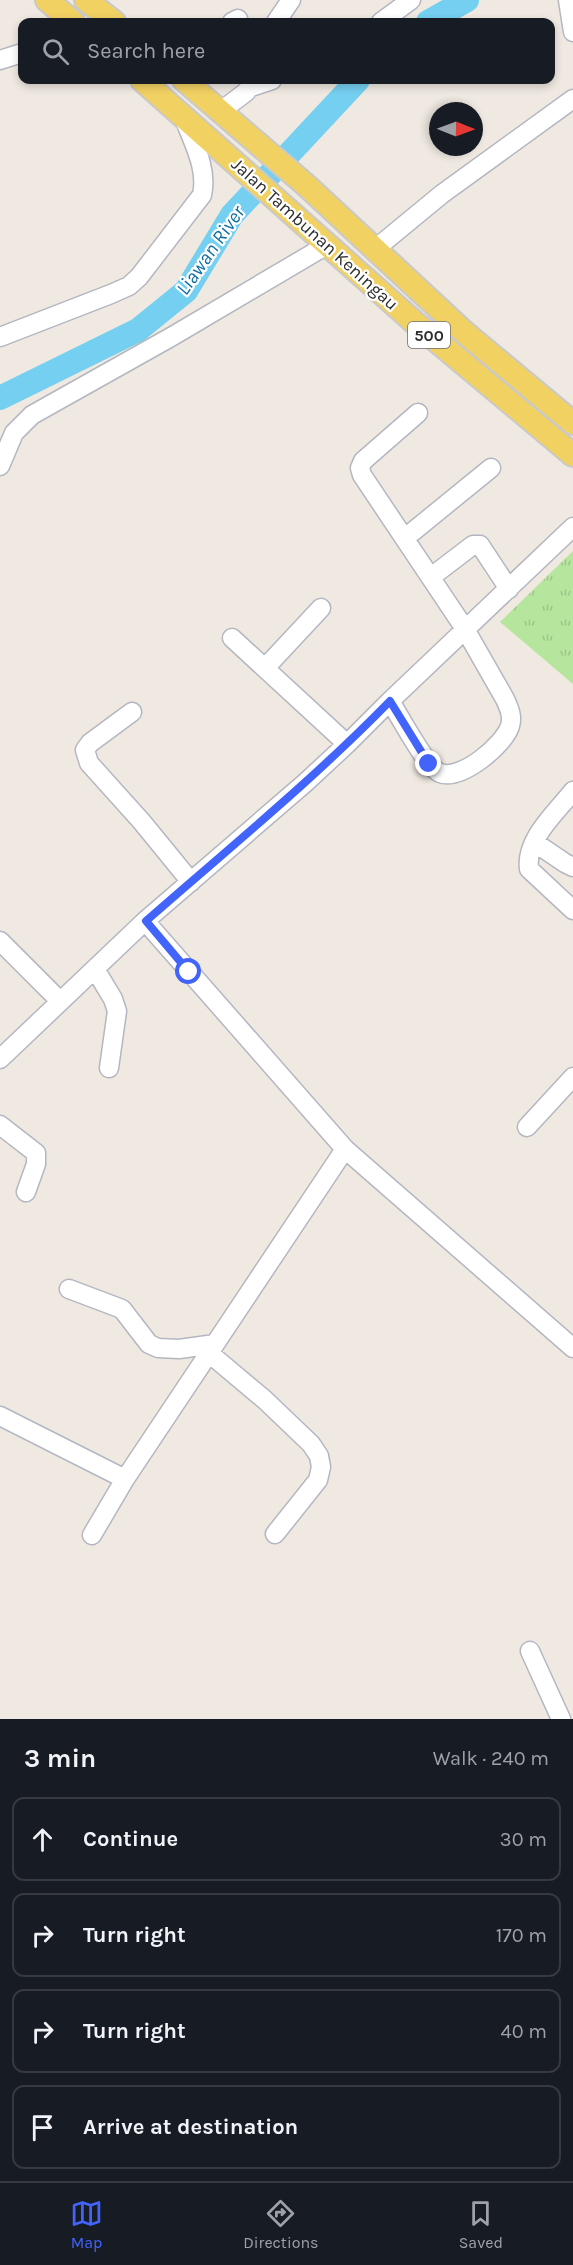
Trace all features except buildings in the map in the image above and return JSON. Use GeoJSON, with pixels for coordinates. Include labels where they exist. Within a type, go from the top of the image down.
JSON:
{"type":"FeatureCollection","features":[{"type":"Feature","properties":{"kind":"main road"},"geometry":{"type":"LineString","coordinates":[[47,0],[65,18]]}},
{"type":"Feature","properties":{"kind":"main road","name":"Jalan Tambunan Keningau"},"geometry":{"type":"LineString","coordinates":[[189,84],[307,186],[464,332],[573,423]]}},
{"type":"Feature","properties":{"kind":"main road","name":"Jalan Tambunan Keningau"},"geometry":{"type":"LineString","coordinates":[[160,88],[183,116],[327,245],[414,322],[573,455]]}},
{"type":"Feature","properties":{"kind":"street"},"geometry":{"type":"LineString","coordinates":[[279,18],[291,0]]}},
{"type":"Feature","properties":{"kind":"street"},"geometry":{"type":"LineString","coordinates":[[386,18],[411,0]]}},
{"type":"Feature","properties":{"kind":"street"},"geometry":{"type":"LineString","coordinates":[[568,0],[573,32]]}},
{"type":"Feature","properties":{"kind":"street"},"geometry":{"type":"LineString","coordinates":[[0,60],[18,54]]}},
{"type":"Feature","properties":{"kind":"street"},"geometry":{"type":"LineString","coordinates":[[221,111],[252,84]]}},
{"type":"Feature","properties":{"kind":"street"},"geometry":{"type":"LineString","coordinates":[[374,250],[442,194],[573,99]]}},
{"type":"Feature","properties":{"kind":"street"},"geometry":{"type":"LineString","coordinates":[[0,338],[111,294],[129,286],[139,277],[202,195],[205,178],[202,165],[183,116]]}},
{"type":"Feature","properties":{"kind":"street"},"geometry":{"type":"LineString","coordinates":[[0,466],[14,433],[32,415],[171,337],[327,245]]}},
{"type":"Feature","properties":{"kind":"street"},"geometry":{"type":"LineString","coordinates":[[390,701],[429,764],[440,773],[450,774],[460,771],[495,749],[505,738],[510,727],[510,711],[465,630],[360,468],[363,460],[418,413]]}},
{"type":"Feature","properties":{"kind":"street"},"geometry":{"type":"LineString","coordinates":[[405,538],[490,468]]}},
{"type":"Feature","properties":{"kind":"street"},"geometry":{"type":"LineString","coordinates":[[0,1059],[146,921],[348,744],[573,527]]}},
{"type":"Feature","properties":{"kind":"street"},"geometry":{"type":"LineString","coordinates":[[431,577],[473,545],[480,545],[509,589]]}},
{"type":"Feature","properties":{"kind":"street"},"geometry":{"type":"LineString","coordinates":[[265,668],[321,608]]}},
{"type":"Feature","properties":{"kind":"street"},"geometry":{"type":"LineString","coordinates":[[232,638],[348,744]]}},
{"type":"Feature","properties":{"kind":"street"},"geometry":{"type":"LineString","coordinates":[[132,712],[90,743],[85,750],[86,757],[92,768],[142,822],[190,882]]}},
{"type":"Feature","properties":{"kind":"street"},"geometry":{"type":"LineString","coordinates":[[571,796],[534,842],[528,856],[529,870],[573,910]]}},
{"type":"Feature","properties":{"kind":"street"},"geometry":{"type":"LineString","coordinates":[[534,842],[573,867]]}},
{"type":"Feature","properties":{"kind":"street"},"geometry":{"type":"LineString","coordinates":[[146,921],[345,1149],[573,1348]]}},
{"type":"Feature","properties":{"kind":"street"},"geometry":{"type":"LineString","coordinates":[[0,941],[60,1000]]}},
{"type":"Feature","properties":{"kind":"street"},"geometry":{"type":"LineString","coordinates":[[95,969],[113,999],[117,1011],[109,1068]]}},
{"type":"Feature","properties":{"kind":"street"},"geometry":{"type":"LineString","coordinates":[[527,1127],[573,1077]]}},
{"type":"Feature","properties":{"kind":"street"},"geometry":{"type":"LineString","coordinates":[[0,1125],[36,1153],[36,1164],[26,1192]]}},
{"type":"Feature","properties":{"kind":"street"},"geometry":{"type":"LineString","coordinates":[[92,1535],[125,1479],[345,1149]]}},
{"type":"Feature","properties":{"kind":"street"},"geometry":{"type":"LineString","coordinates":[[69,1289],[122,1309],[149,1344],[158,1348],[212,1348],[311,1444],[319,1456],[321,1467],[318,1480],[274,1534]]}},
{"type":"Feature","properties":{"kind":"street"},"geometry":{"type":"LineString","coordinates":[[0,1416],[125,1479]]}},
{"type":"Feature","properties":{"kind":"street"},"geometry":{"type":"LineString","coordinates":[[530,1651],[561,1719]]}},
{"type":"Feature","properties":{"kind":"green space"},"geometry":{"type":"Polygon","coordinates":[[[573,551],[573,684],[500,622],[573,551]]]}},
{"type":"Feature","properties":{"kind":"waterway","name":"Liawan River"},"geometry":{"type":"LineString","coordinates":[[435,18],[467,0]]}},
{"type":"Feature","properties":{"kind":"waterway","name":"Liawan River"},"geometry":{"type":"LineString","coordinates":[[0,398],[138,330],[186,291],[232,215],[354,84]]}},
{"type":"Feature","properties":{"kind":"route"},"geometry":{"type":"LineString","coordinates":[[189,972],[146,921],[305,783],[390,701],[429,764]]}}]}
